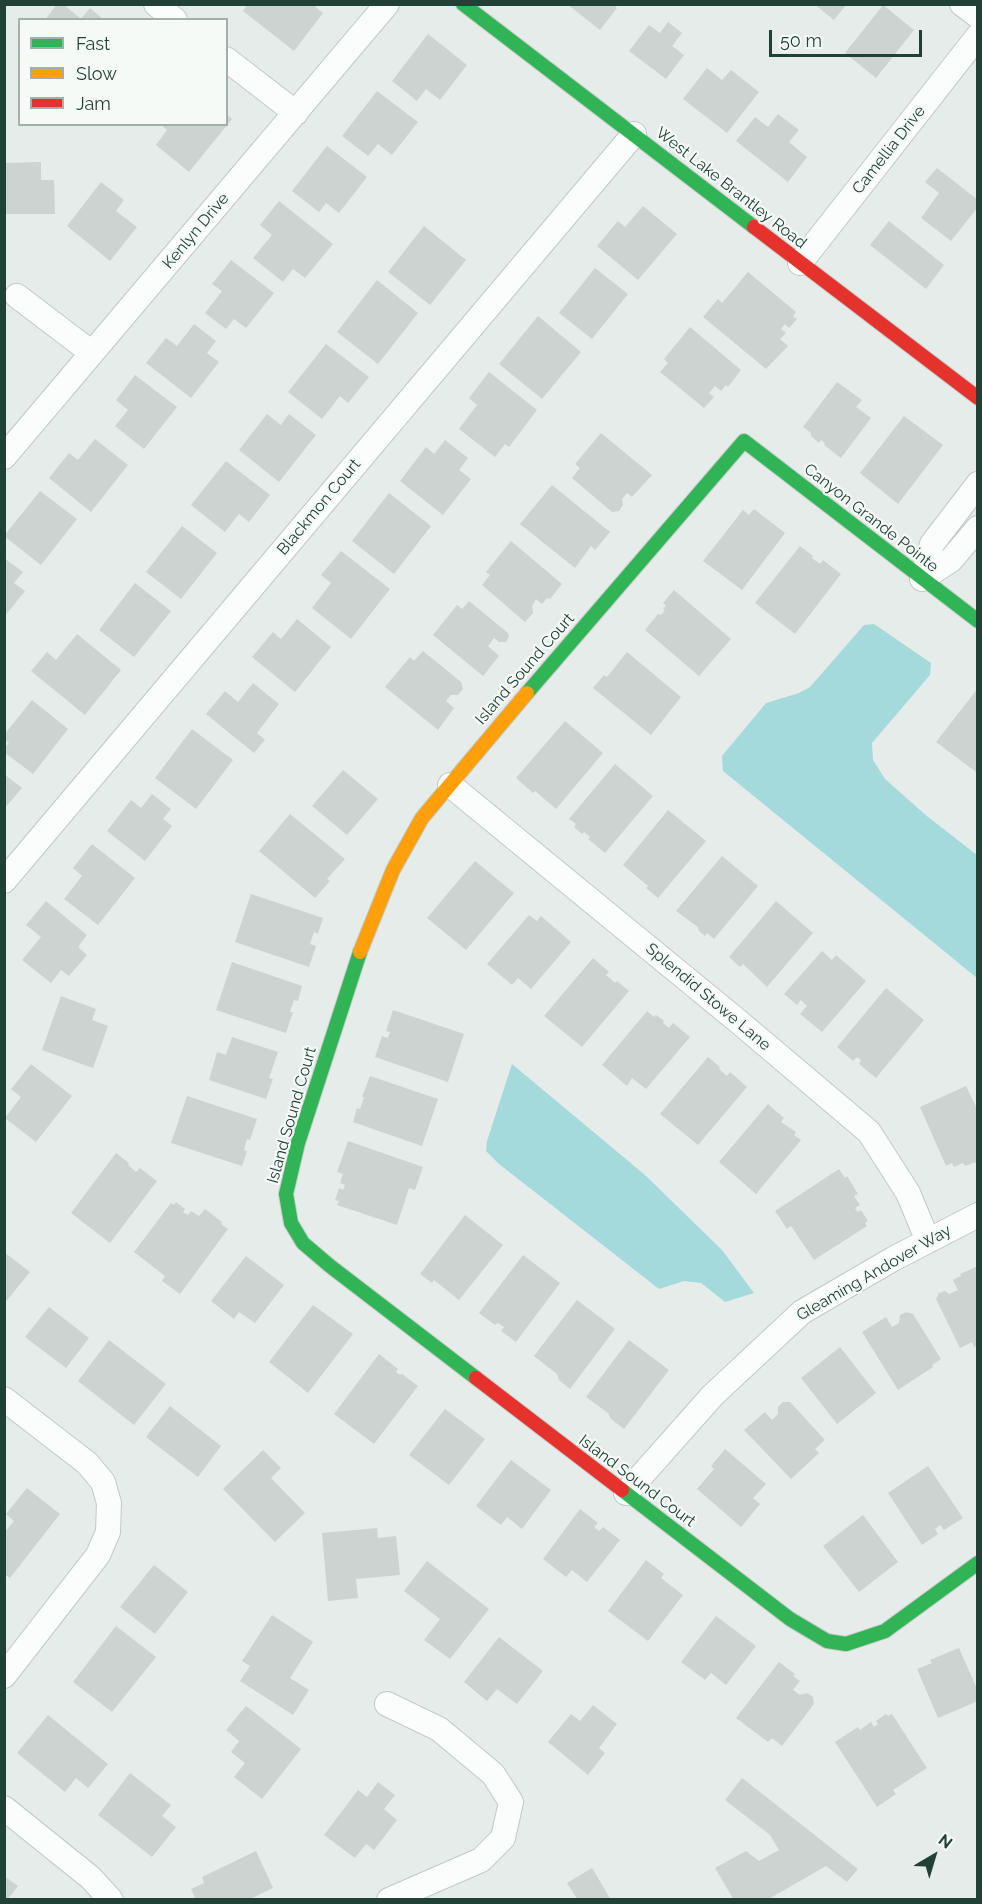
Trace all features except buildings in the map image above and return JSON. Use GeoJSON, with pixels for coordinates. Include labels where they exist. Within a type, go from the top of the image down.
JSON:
{"type":"FeatureCollection","features":[{"type":"Feature","properties":{"kind":"street"},"geometry":{"type":"LineString","coordinates":[[156,4],[173,18]]}},
{"type":"Feature","properties":{"kind":"street","name":"Kenlyn Drive"},"geometry":{"type":"LineString","coordinates":[[4,457],[387,4]]}},
{"type":"Feature","properties":{"kind":"street","name":"West Lake Brantley Road"},"geometry":{"type":"LineString","coordinates":[[463,4],[978,398]]}},
{"type":"Feature","properties":{"kind":"street"},"geometry":{"type":"LineString","coordinates":[[962,4],[978,16]]}},
{"type":"Feature","properties":{"kind":"street","name":"Camellia Drive"},"geometry":{"type":"LineString","coordinates":[[800,263],[978,36]]}},
{"type":"Feature","properties":{"kind":"street"},"geometry":{"type":"LineString","coordinates":[[228,61],[296,113]]}},
{"type":"Feature","properties":{"kind":"street","name":"Blackmon Court"},"geometry":{"type":"LineString","coordinates":[[4,881],[634,134]]}},
{"type":"Feature","properties":{"kind":"street"},"geometry":{"type":"LineString","coordinates":[[17,296],[92,353]]}},
{"type":"Feature","properties":{"kind":"street","name":"Canyon Grande Pointe"},"geometry":{"type":"LineString","coordinates":[[744,441],[978,621]]}},
{"type":"Feature","properties":{"kind":"street","name":"Island Sound Court"},"geometry":{"type":"LineString","coordinates":[[744,441],[507,716],[423,818],[393,870],[355,965],[298,1143],[286,1194],[291,1223],[303,1243],[330,1266],[790,1620],[827,1641],[846,1644],[885,1631],[978,1563]]}},
{"type":"Feature","properties":{"kind":"street"},"geometry":{"type":"LineString","coordinates":[[922,579],[932,544],[978,484]]}},
{"type":"Feature","properties":{"kind":"street"},"geometry":{"type":"LineString","coordinates":[[922,579],[951,560],[978,528]]}},
{"type":"Feature","properties":{"kind":"street","name":"Splendid Stowe Lane"},"geometry":{"type":"LineString","coordinates":[[450,785],[739,1022],[869,1132],[908,1193],[928,1241]]}},
{"type":"Feature","properties":{"kind":"street","name":"Gleaming Andover Way"},"geometry":{"type":"LineString","coordinates":[[626,1493],[713,1395],[802,1312],[893,1259],[978,1215]]}},
{"type":"Feature","properties":{"kind":"street"},"geometry":{"type":"LineString","coordinates":[[4,1399],[87,1463],[103,1482],[109,1503],[108,1532],[98,1555],[4,1676]]}},
{"type":"Feature","properties":{"kind":"street"},"geometry":{"type":"LineString","coordinates":[[387,1704],[439,1729],[493,1774],[511,1802],[503,1838],[481,1860],[389,1899]]}},
{"type":"Feature","properties":{"kind":"street"},"geometry":{"type":"LineString","coordinates":[[4,1808],[91,1878],[111,1899]]}},
{"type":"Feature","properties":{"kind":"water"},"geometry":{"type":"Polygon","coordinates":[[[874,624],[931,663],[930,675],[872,743],[873,760],[885,779],[928,817],[977,855],[977,978],[723,771],[722,756],[766,703],[799,693],[810,687],[864,625],[874,624]]]}},
{"type":"Feature","properties":{"kind":"water"},"geometry":{"type":"Polygon","coordinates":[[[512,1064],[645,1175],[722,1250],[754,1293],[725,1302],[701,1283],[684,1281],[659,1289],[499,1164],[486,1151],[487,1141],[512,1064]]]}},
{"type":"Feature","properties":{"kind":"traffic: fast"},"geometry":{"type":"LineString","coordinates":[[463,4],[754,227]]}},
{"type":"Feature","properties":{"kind":"traffic: fast"},"geometry":{"type":"LineString","coordinates":[[527,693],[744,441],[978,621]]}},
{"type":"Feature","properties":{"kind":"traffic: fast"},"geometry":{"type":"LineString","coordinates":[[360,952],[298,1143],[286,1194],[291,1223],[303,1243],[330,1266],[476,1378]]}},
{"type":"Feature","properties":{"kind":"traffic: fast"},"geometry":{"type":"LineString","coordinates":[[622,1490],[790,1619],[827,1641],[846,1644],[885,1631],[978,1563]]}},
{"type":"Feature","properties":{"kind":"traffic: slow"},"geometry":{"type":"LineString","coordinates":[[360,952],[393,870],[422,818],[527,693]]}},
{"type":"Feature","properties":{"kind":"traffic: jam"},"geometry":{"type":"LineString","coordinates":[[754,227],[978,398]]}},
{"type":"Feature","properties":{"kind":"traffic: jam"},"geometry":{"type":"LineString","coordinates":[[476,1378],[622,1490]]}}]}
